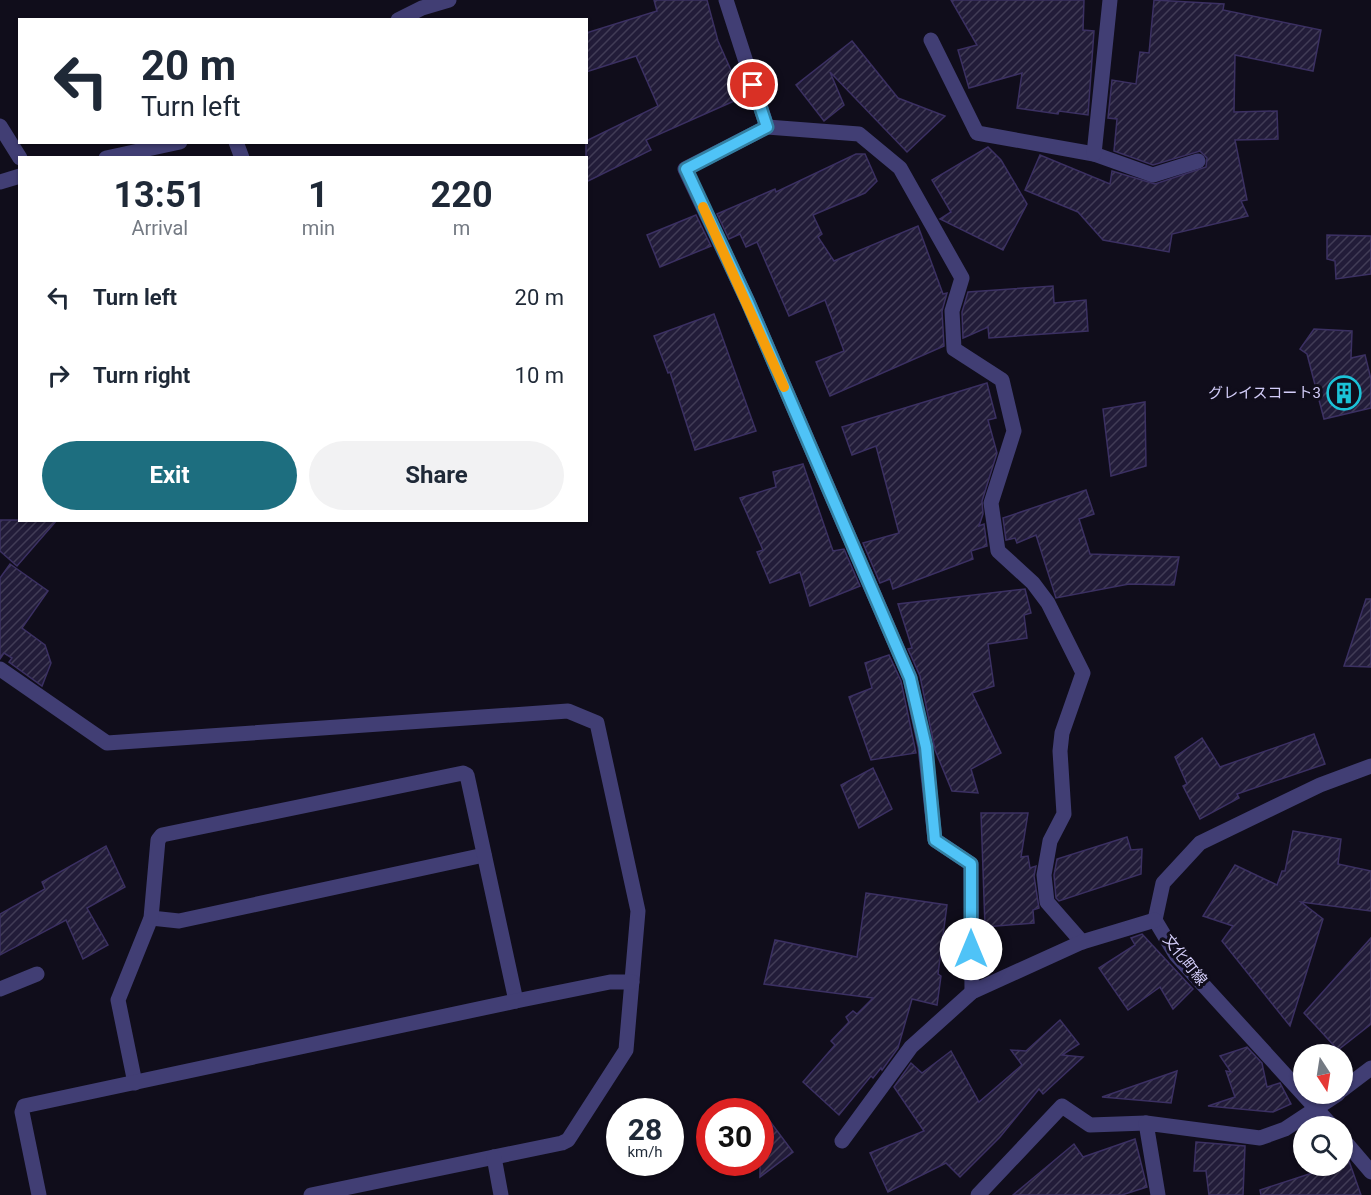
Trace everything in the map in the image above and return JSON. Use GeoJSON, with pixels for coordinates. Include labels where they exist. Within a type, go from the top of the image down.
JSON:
{"type":"FeatureCollection","features":[{"type":"Feature","properties":{"kind":"street"},"geometry":{"type":"LineString","coordinates":[[400,18],[411,6],[449,0]]}},
{"type":"Feature","properties":{"kind":"street"},"geometry":{"type":"LineString","coordinates":[[726,0],[767,127]]}},
{"type":"Feature","properties":{"kind":"street"},"geometry":{"type":"LineString","coordinates":[[1094,154],[1110,0]]}},
{"type":"Feature","properties":{"kind":"street"},"geometry":{"type":"LineString","coordinates":[[931,40],[977,134],[1094,154],[1153,175],[1198,161]]}},
{"type":"Feature","properties":{"kind":"street"},"geometry":{"type":"LineString","coordinates":[[0,126],[19,156]]}},
{"type":"Feature","properties":{"kind":"street"},"geometry":{"type":"LineString","coordinates":[[972,992],[971,864],[935,840],[926,747],[910,678],[748,302],[686,169],[767,127],[859,134],[900,168],[962,278],[952,311],[954,349],[1002,380],[1014,431],[991,503],[998,551],[1034,583],[1048,603],[1083,673],[1062,733],[1060,752],[1064,814],[1050,841],[1044,875],[1047,902],[1082,942]]}},
{"type":"Feature","properties":{"kind":"street"},"geometry":{"type":"LineString","coordinates":[[115,156],[171,144]]}},
{"type":"Feature","properties":{"kind":"street"},"geometry":{"type":"LineString","coordinates":[[0,182],[18,177]]}},
{"type":"Feature","properties":{"kind":"street"},"geometry":{"type":"LineString","coordinates":[[0,669],[107,743],[568,711],[597,723],[638,911],[626,1050],[567,1140],[311,1195]]}},
{"type":"Feature","properties":{"kind":"street","name":"文化町線"},"geometry":{"type":"LineString","coordinates":[[1323,1116],[1176,955],[1155,920],[1163,883],[1200,843],[1320,785],[1371,766]]}},
{"type":"Feature","properties":{"kind":"street"},"geometry":{"type":"LineString","coordinates":[[135,1083],[118,1000],[151,918],[158,840],[162,835],[464,773],[467,775],[516,1001]]}},
{"type":"Feature","properties":{"kind":"street"},"geometry":{"type":"LineString","coordinates":[[151,918],[179,921],[484,855]]}},
{"type":"Feature","properties":{"kind":"street"},"geometry":{"type":"LineString","coordinates":[[842,1141],[911,1047],[972,992],[1082,942],[1155,920]]}},
{"type":"Feature","properties":{"kind":"street"},"geometry":{"type":"LineString","coordinates":[[0,989],[37,974]]}},
{"type":"Feature","properties":{"kind":"street"},"geometry":{"type":"LineString","coordinates":[[39,1195],[22,1112],[24,1106],[516,1001],[610,982],[632,982]]}},
{"type":"Feature","properties":{"kind":"street"},"geometry":{"type":"LineString","coordinates":[[1353,1082],[1371,1068]]}},
{"type":"Feature","properties":{"kind":"street"},"geometry":{"type":"LineString","coordinates":[[978,1195],[1062,1106],[1090,1125],[1146,1123],[1260,1138],[1285,1129],[1323,1104]]}},
{"type":"Feature","properties":{"kind":"street"},"geometry":{"type":"LineString","coordinates":[[1146,1123],[1158,1195]]}},
{"type":"Feature","properties":{"kind":"street"},"geometry":{"type":"LineString","coordinates":[[1353,1151],[1371,1172]]}},
{"type":"Feature","properties":{"kind":"street"},"geometry":{"type":"LineString","coordinates":[[494,1157],[501,1195]]}},
{"type":"Feature","properties":{"kind":"building"},"geometry":{"type":"Polygon","coordinates":[[[654,0],[707,0],[718,41],[743,97],[646,140],[651,150],[588,181],[586,144],[588,140],[658,106],[636,56],[588,71],[588,32],[657,11],[654,0]]]}},
{"type":"Feature","properties":{"kind":"building"},"geometry":{"type":"Polygon","coordinates":[[[951,0],[1084,0],[1083,30],[1094,31],[1088,115],[1059,111],[1058,114],[1017,108],[1022,73],[969,88],[958,50],[977,45],[951,0]]]}},
{"type":"Feature","properties":{"kind":"building"},"geometry":{"type":"Polygon","coordinates":[[[1154,0],[1224,4],[1223,10],[1321,30],[1313,71],[1235,55],[1234,112],[1277,111],[1278,139],[1235,140],[1247,200],[1241,201],[1248,216],[1172,234],[1169,252],[1103,240],[1078,212],[1025,190],[1040,155],[1110,184],[1112,171],[1155,184],[1206,167],[1207,158],[1200,151],[1153,165],[1114,151],[1117,119],[1108,118],[1112,80],[1136,84],[1140,52],[1149,53],[1154,0]]]}},
{"type":"Feature","properties":{"kind":"building"},"geometry":{"type":"Polygon","coordinates":[[[852,41],[898,98],[945,116],[907,152],[830,72],[844,105],[824,121],[796,85],[852,41]]]}},
{"type":"Feature","properties":{"kind":"building"},"geometry":{"type":"Polygon","coordinates":[[[988,147],[1001,160],[1027,204],[1003,250],[940,219],[951,212],[932,180],[988,147]]]}},
{"type":"Feature","properties":{"kind":"building"},"geometry":{"type":"Polygon","coordinates":[[[856,154],[865,154],[877,181],[865,193],[813,215],[822,234],[818,237],[834,261],[918,226],[943,294],[947,293],[942,311],[944,346],[830,396],[816,362],[844,351],[825,300],[789,316],[757,242],[746,247],[740,234],[729,239],[717,214],[775,189],[776,192],[856,154]]]}},
{"type":"Feature","properties":{"kind":"building"},"geometry":{"type":"Polygon","coordinates":[[[696,215],[711,246],[660,267],[647,235],[696,215]]]}},
{"type":"Feature","properties":{"kind":"building"},"geometry":{"type":"Polygon","coordinates":[[[1327,235],[1371,236],[1371,274],[1336,279],[1335,261],[1327,259],[1327,235]]]}},
{"type":"Feature","properties":{"kind":"building"},"geometry":{"type":"Polygon","coordinates":[[[1053,286],[1054,303],[1086,300],[1088,331],[989,338],[988,327],[963,338],[962,312],[968,292],[1053,286]]]}},
{"type":"Feature","properties":{"kind":"building"},"geometry":{"type":"Polygon","coordinates":[[[714,314],[756,431],[695,450],[670,372],[668,373],[654,336],[714,314]]]}},
{"type":"Feature","properties":{"kind":"building","name":"グレイスコート3"},"geometry":{"type":"Polygon","coordinates":[[[1314,329],[1352,331],[1351,358],[1365,355],[1371,379],[1371,408],[1324,419],[1307,354],[1300,349],[1314,329]]]}},
{"type":"Feature","properties":{"kind":"building"},"geometry":{"type":"Polygon","coordinates":[[[987,383],[996,418],[988,420],[997,453],[982,501],[983,514],[979,526],[984,524],[987,546],[971,551],[973,559],[893,589],[890,579],[880,583],[863,543],[899,533],[876,446],[852,455],[842,427],[987,383]]]}},
{"type":"Feature","properties":{"kind":"building"},"geometry":{"type":"Polygon","coordinates":[[[1145,402],[1146,466],[1111,476],[1103,409],[1145,402]]]}},
{"type":"Feature","properties":{"kind":"building"},"geometry":{"type":"Polygon","coordinates":[[[803,464],[833,551],[844,549],[860,586],[810,606],[800,572],[770,583],[757,552],[763,550],[740,498],[776,487],[773,472],[803,464]]]}},
{"type":"Feature","properties":{"kind":"building"},"geometry":{"type":"Polygon","coordinates":[[[1086,490],[1094,514],[1079,519],[1090,554],[1179,557],[1174,585],[1129,584],[1056,598],[1036,535],[1017,543],[1015,538],[1006,540],[1003,518],[1086,490]]]}},
{"type":"Feature","properties":{"kind":"building"},"geometry":{"type":"Polygon","coordinates":[[[0,520],[55,522],[17,566],[0,551],[0,520]]]}},
{"type":"Feature","properties":{"kind":"building"},"geometry":{"type":"Polygon","coordinates":[[[10,564],[48,591],[22,628],[45,645],[51,663],[42,686],[9,662],[12,658],[4,653],[0,659],[0,578],[10,564]]]}},
{"type":"Feature","properties":{"kind":"building"},"geometry":{"type":"Polygon","coordinates":[[[1025,589],[1031,613],[1024,615],[1027,638],[988,644],[994,686],[972,693],[1001,753],[971,769],[978,793],[952,791],[935,750],[920,676],[908,649],[912,648],[898,604],[1025,589]]]}},
{"type":"Feature","properties":{"kind":"building"},"geometry":{"type":"Polygon","coordinates":[[[1366,599],[1371,599],[1371,667],[1344,666],[1366,599]]]}},
{"type":"Feature","properties":{"kind":"building"},"geometry":{"type":"Polygon","coordinates":[[[889,655],[901,681],[916,753],[871,760],[849,697],[872,688],[865,663],[889,655]]]}},
{"type":"Feature","properties":{"kind":"building"},"geometry":{"type":"Polygon","coordinates":[[[1314,734],[1325,764],[1237,794],[1239,798],[1200,819],[1183,786],[1187,784],[1175,757],[1202,738],[1220,767],[1314,734]]]}},
{"type":"Feature","properties":{"kind":"building"},"geometry":{"type":"Polygon","coordinates":[[[873,768],[892,809],[859,828],[841,785],[873,768]]]}},
{"type":"Feature","properties":{"kind":"building"},"geometry":{"type":"Polygon","coordinates":[[[981,813],[1028,813],[1021,857],[1028,856],[1030,868],[1036,866],[1034,876],[1039,908],[1033,910],[1034,923],[985,927],[981,813]]]}},
{"type":"Feature","properties":{"kind":"building"},"geometry":{"type":"Polygon","coordinates":[[[1293,831],[1341,839],[1338,864],[1371,871],[1371,911],[1301,902],[1323,919],[1290,1026],[1222,941],[1233,926],[1203,916],[1235,865],[1277,885],[1282,871],[1285,871],[1293,831]]]}},
{"type":"Feature","properties":{"kind":"building"},"geometry":{"type":"Polygon","coordinates":[[[1127,837],[1131,850],[1142,849],[1141,874],[1059,901],[1056,898],[1054,875],[1057,859],[1127,837]]]}},
{"type":"Feature","properties":{"kind":"building"},"geometry":{"type":"Polygon","coordinates":[[[106,846],[125,887],[87,908],[108,945],[83,959],[66,920],[0,955],[0,914],[45,889],[42,882],[106,846]]]}},
{"type":"Feature","properties":{"kind":"building"},"geometry":{"type":"Polygon","coordinates":[[[866,893],[947,905],[938,974],[941,976],[937,1005],[912,999],[898,1048],[882,1070],[881,1068],[873,1078],[871,1076],[839,1115],[803,1082],[835,1045],[831,1041],[849,1022],[846,1017],[853,1011],[857,1014],[873,998],[764,984],[775,940],[857,957],[866,893]]]}},
{"type":"Feature","properties":{"kind":"building"},"geometry":{"type":"Polygon","coordinates":[[[1142,934],[1193,989],[1173,1009],[1160,987],[1128,1010],[1099,968],[1135,945],[1131,938],[1142,934]]]}},
{"type":"Feature","properties":{"kind":"building"},"geometry":{"type":"Polygon","coordinates":[[[1371,938],[1371,1024],[1346,1044],[1332,1044],[1304,1013],[1371,938]]]}},
{"type":"Feature","properties":{"kind":"building"},"geometry":{"type":"Polygon","coordinates":[[[1060,1020],[1079,1044],[1062,1055],[1083,1057],[1043,1094],[1039,1089],[1000,1137],[960,1177],[946,1163],[888,1192],[870,1153],[924,1131],[894,1087],[911,1063],[922,1073],[951,1051],[979,1102],[1022,1065],[1011,1050],[1026,1051],[1060,1020]]]}},
{"type":"Feature","properties":{"kind":"building"},"geometry":{"type":"Polygon","coordinates":[[[1247,1047],[1262,1063],[1267,1087],[1280,1083],[1291,1104],[1273,1112],[1208,1106],[1235,1097],[1226,1071],[1231,1072],[1220,1056],[1247,1047]]]}},
{"type":"Feature","properties":{"kind":"building"},"geometry":{"type":"Polygon","coordinates":[[[1177,1071],[1171,1103],[1102,1097],[1177,1071]]]}},
{"type":"Feature","properties":{"kind":"building"},"geometry":{"type":"Polygon","coordinates":[[[774,1127],[793,1152],[774,1166],[774,1127]]]}},
{"type":"Feature","properties":{"kind":"building"},"geometry":{"type":"Polygon","coordinates":[[[1135,1139],[1147,1187],[1122,1195],[1013,1195],[1074,1144],[1083,1157],[1135,1139]]]}},
{"type":"Feature","properties":{"kind":"building"},"geometry":{"type":"Polygon","coordinates":[[[1196,1142],[1245,1146],[1243,1195],[1209,1195],[1206,1171],[1194,1171],[1196,1142]]]}},
{"type":"Feature","properties":{"kind":"building"},"geometry":{"type":"Polygon","coordinates":[[[1353,1172],[1361,1195],[1261,1195],[1260,1190],[1303,1176],[1353,1176],[1353,1172]]]}},
{"type":"Feature","properties":{"kind":"slow traffic"},"geometry":{"type":"LineString","coordinates":[[703,207],[748,302],[784,387]]}},
{"type":"Feature","properties":{"kind":"place","name":"グレイスコート3"},"geometry":{"type":"Point","coordinates":[1344,393]}},
{"type":"Feature","properties":{"kind":"route"},"geometry":{"type":"LineString","coordinates":[[753,85],[767,127],[686,169],[748,302],[910,678],[926,747],[935,840],[971,864],[971,949]]}}]}
